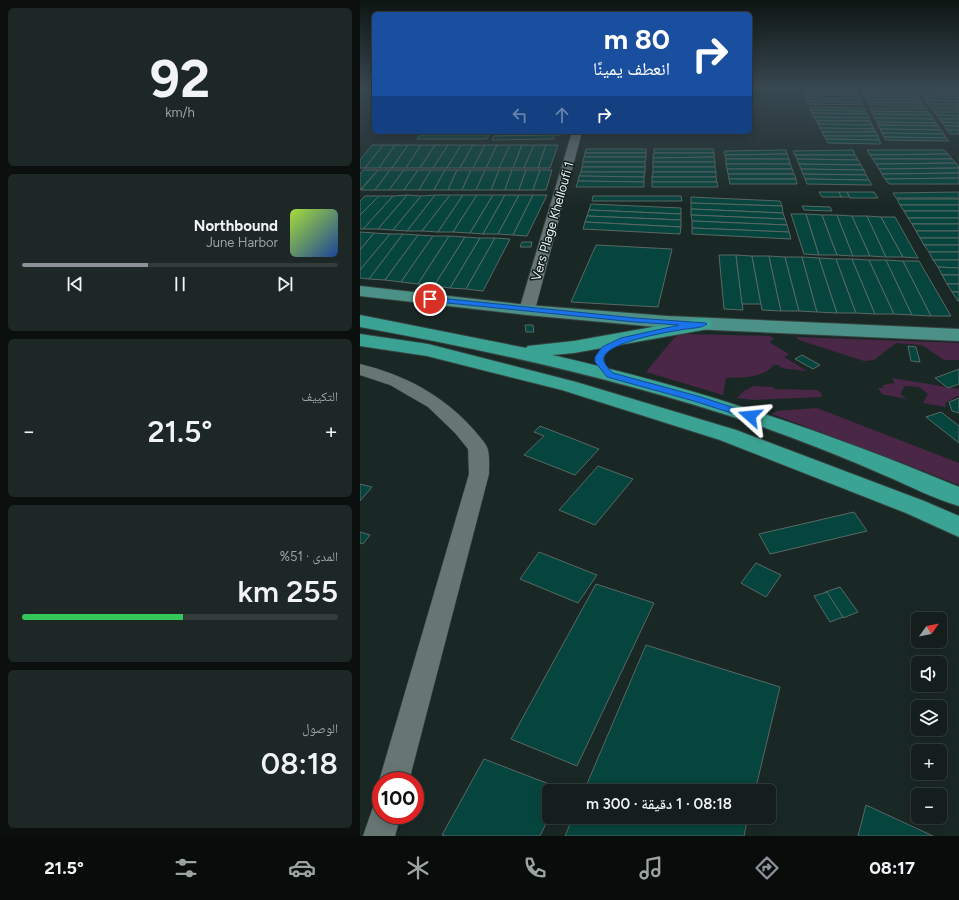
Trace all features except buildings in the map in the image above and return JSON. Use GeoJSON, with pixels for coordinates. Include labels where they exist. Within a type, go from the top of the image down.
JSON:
{"type":"FeatureCollection","features":[{"type":"Feature","properties":{"kind":"highway"},"geometry":{"type":"LineString","coordinates":[[360,321],[424,332],[506,350],[610,375],[698,399],[789,429],[959,497]]}},
{"type":"Feature","properties":{"kind":"highway"},"geometry":{"type":"LineString","coordinates":[[506,350],[561,349],[703,324]]}},
{"type":"Feature","properties":{"kind":"highway"},"geometry":{"type":"LineString","coordinates":[[610,375],[602,366],[599,357],[605,349],[624,339]]}},
{"type":"Feature","properties":{"kind":"highway"},"geometry":{"type":"LineString","coordinates":[[360,340],[428,350],[569,386],[728,435],[915,507],[959,527]]}},
{"type":"Feature","properties":{"kind":"main road"},"geometry":{"type":"LineString","coordinates":[[360,291],[527,310],[635,320],[959,335]]}},
{"type":"Feature","properties":{"kind":"street","name":"Vers Plage Khelloufi 1"},"geometry":{"type":"LineString","coordinates":[[527,310],[576,134]]}},
{"type":"Feature","properties":{"kind":"street"},"geometry":{"type":"LineString","coordinates":[[360,368],[396,381],[435,403],[462,429],[478,448],[479,474],[396,772]]}},
{"type":"Feature","properties":{"kind":"street"},"geometry":{"type":"LineString","coordinates":[[379,836],[382,824]]}},
{"type":"Feature","properties":{"kind":"shaded area"},"geometry":{"type":"Polygon","coordinates":[[[680,334],[770,336],[774,339],[769,342],[789,354],[784,357],[807,371],[787,369],[780,367],[779,365],[774,365],[769,370],[758,375],[726,378],[723,395],[646,372],[674,338],[680,334]]]}},
{"type":"Feature","properties":{"kind":"shaded area"},"geometry":{"type":"Polygon","coordinates":[[[796,337],[959,343],[959,360],[944,360],[922,345],[896,343],[874,360],[864,361],[799,340],[796,337]]]}},
{"type":"Feature","properties":{"kind":"shaded area"},"geometry":{"type":"Polygon","coordinates":[[[892,378],[959,389],[959,397],[957,396],[945,403],[946,407],[923,403],[928,394],[919,387],[905,386],[900,394],[907,399],[882,394],[878,388],[884,388],[882,385],[895,383],[892,378]]]}},
{"type":"Feature","properties":{"kind":"shaded area"},"geometry":{"type":"Polygon","coordinates":[[[754,386],[773,387],[774,389],[817,390],[821,393],[822,397],[753,400],[737,398],[744,391],[754,386]]]}},
{"type":"Feature","properties":{"kind":"shaded area"},"geometry":{"type":"Polygon","coordinates":[[[817,408],[959,463],[959,485],[772,414],[777,411],[817,408]]]}},
{"type":"Feature","properties":{"kind":"route"},"geometry":{"type":"LineString","coordinates":[[430,299],[635,320],[703,324],[680,327],[674,330],[624,339],[605,349],[599,357],[600,362],[610,375],[698,399],[750,416]]}}]}
